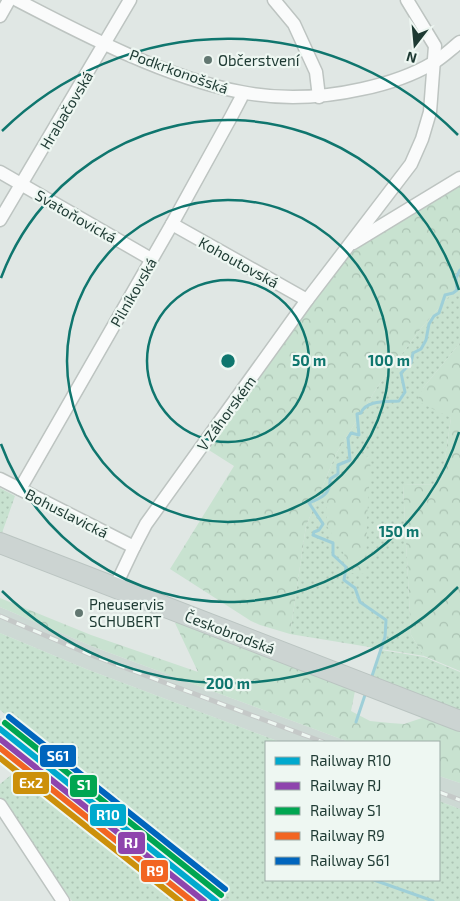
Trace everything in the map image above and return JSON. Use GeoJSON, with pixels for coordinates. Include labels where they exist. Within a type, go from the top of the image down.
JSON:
{"type":"FeatureCollection","features":[{"type":"Feature","properties":{"kind":"main road","name":"Českobrodská"},"geometry":{"type":"LineString","coordinates":[[0,543],[460,720]]}},
{"type":"Feature","properties":{"kind":"street"},"geometry":{"type":"LineString","coordinates":[[0,16],[9,0]]}},
{"type":"Feature","properties":{"kind":"street","name":"Podkrkonošská"},"geometry":{"type":"LineString","coordinates":[[17,0],[105,44],[187,77],[242,92],[277,97],[319,97],[391,82],[434,62],[460,42]]}},
{"type":"Feature","properties":{"kind":"street","name":"Hrabačovská"},"geometry":{"type":"LineString","coordinates":[[0,220],[130,0]]}},
{"type":"Feature","properties":{"kind":"street"},"geometry":{"type":"LineString","coordinates":[[274,0],[294,24],[316,72],[319,97]]}},
{"type":"Feature","properties":{"kind":"street","name":"V Záhorském"},"geometry":{"type":"LineString","coordinates":[[115,588],[146,524],[307,300],[411,164],[422,139],[430,112],[433,93],[435,46],[408,0]]}},
{"type":"Feature","properties":{"kind":"street","name":"Pilníkovská"},"geometry":{"type":"LineString","coordinates":[[20,489],[172,224],[231,117],[242,92]]}},
{"type":"Feature","properties":{"kind":"street","name":"Svatoňovická"},"geometry":{"type":"LineString","coordinates":[[0,172],[151,259]]}},
{"type":"Feature","properties":{"kind":"street","name":"V Záhorském"},"geometry":{"type":"LineString","coordinates":[[347,246],[460,178]]}},
{"type":"Feature","properties":{"kind":"street","name":"Kohoutovská"},"geometry":{"type":"LineString","coordinates":[[172,224],[307,300]]}},
{"type":"Feature","properties":{"kind":"street","name":"Bohuslavická"},"geometry":{"type":"LineString","coordinates":[[0,480],[134,547]]}},
{"type":"Feature","properties":{"kind":"street"},"geometry":{"type":"LineString","coordinates":[[0,805],[63,901]]}},
{"type":"Feature","properties":{"kind":"shaded area"},"geometry":{"type":"Polygon","coordinates":[[[0,607],[94,647],[346,741],[277,741],[86,669],[0,633],[0,607]]]}},
{"type":"Feature","properties":{"kind":"shaded area"},"geometry":{"type":"Polygon","coordinates":[[[0,718],[230,901],[181,901],[0,757],[0,718]]]}},
{"type":"Feature","properties":{"kind":"shaded area"},"geometry":{"type":"Polygon","coordinates":[[[440,776],[460,783],[460,809],[440,801],[440,776]]]}},
{"type":"Feature","properties":{"kind":"green space"},"geometry":{"type":"Polygon","coordinates":[[[460,185],[460,284],[422,327],[378,386],[336,454],[306,526],[290,634],[251,621],[170,569],[234,466],[204,447],[351,252],[460,185]]]}},
{"type":"Feature","properties":{"kind":"green space"},"geometry":{"type":"Polygon","coordinates":[[[460,284],[460,343],[423,388],[451,418],[442,478],[438,484],[403,485],[411,635],[424,656],[290,634],[306,526],[336,454],[378,386],[422,327],[460,284]]]}},
{"type":"Feature","properties":{"kind":"green space"},"geometry":{"type":"Polygon","coordinates":[[[460,343],[460,671],[424,656],[411,635],[403,485],[438,484],[442,478],[451,418],[417,401],[423,388],[460,343]]]}},
{"type":"Feature","properties":{"kind":"green space"},"geometry":{"type":"Polygon","coordinates":[[[371,454],[366,574],[350,573],[344,554],[327,526],[326,497],[344,473],[371,454]]]}},
{"type":"Feature","properties":{"kind":"green space"},"geometry":{"type":"Polygon","coordinates":[[[0,488],[15,496],[2,533],[0,532],[0,488]]]}},
{"type":"Feature","properties":{"kind":"green space"},"geometry":{"type":"Polygon","coordinates":[[[0,598],[91,635],[198,672],[175,623],[186,622],[355,691],[351,711],[370,721],[404,724],[425,717],[460,730],[460,783],[440,776],[440,741],[346,741],[94,647],[0,607],[0,598]]]}},
{"type":"Feature","properties":{"kind":"green space"},"geometry":{"type":"Polygon","coordinates":[[[0,633],[86,669],[277,741],[265,741],[265,881],[440,881],[440,801],[460,809],[460,901],[230,901],[22,736],[22,727],[0,710],[0,633]]]}},
{"type":"Feature","properties":{"kind":"green space"},"geometry":{"type":"Polygon","coordinates":[[[381,650],[424,657],[460,672],[460,719],[370,684],[381,650]]]}},
{"type":"Feature","properties":{"kind":"green space"},"geometry":{"type":"Polygon","coordinates":[[[16,771],[177,901],[72,901],[0,797],[0,784],[16,771]]]}},
{"type":"Feature","properties":{"kind":"waterway"},"geometry":{"type":"LineString","coordinates":[[371,679],[385,637],[386,620],[360,602],[355,588],[344,580],[346,567],[333,555],[333,543],[313,535],[323,524],[309,503],[327,492],[330,479],[338,474],[338,465],[350,460],[348,438],[351,433],[359,435],[357,414],[372,404],[399,401],[405,392],[401,373],[411,363],[413,353],[421,349],[426,340],[429,324],[434,316],[439,313],[445,295],[457,290],[456,278],[460,270]]}},
{"type":"Feature","properties":{"kind":"waterway"},"geometry":{"type":"LineString","coordinates":[[356,722],[366,692]]}},
{"type":"Feature","properties":{"kind":"waterway"},"geometry":{"type":"LineString","coordinates":[[377,881],[433,901]]}},
{"type":"Feature","properties":{"kind":"railway"},"geometry":{"type":"LineString","coordinates":[[0,616],[91,655],[320,741]]}},
{"type":"Feature","properties":{"kind":"railway"},"geometry":{"type":"LineString","coordinates":[[440,792],[460,800]]}},
{"type":"Feature","properties":{"kind":"rail line","name":"S61"},"geometry":{"type":"LineString","coordinates":[[9,717],[225,889]]}},
{"type":"Feature","properties":{"kind":"rail line","name":"S1"},"geometry":{"type":"LineString","coordinates":[[5,723],[221,895]]}},
{"type":"Feature","properties":{"kind":"rail line","name":"R10"},"geometry":{"type":"LineString","coordinates":[[0,729],[216,901]]}},
{"type":"Feature","properties":{"kind":"rail line","name":"RJ"},"geometry":{"type":"LineString","coordinates":[[0,739],[204,901]]}},
{"type":"Feature","properties":{"kind":"rail line","name":"R9"},"geometry":{"type":"LineString","coordinates":[[0,748],[192,901]]}},
{"type":"Feature","properties":{"kind":"transit line","name":"Ex2"},"geometry":{"type":"LineString","coordinates":[[0,758],[180,901]]}},
{"type":"Feature","properties":{"kind":"place","name":"Občerstvení"},"geometry":{"type":"Point","coordinates":[208,60]}},
{"type":"Feature","properties":{"kind":"place","name":"Pneuservis SCHUBERT"},"geometry":{"type":"Point","coordinates":[79,613]}}]}
